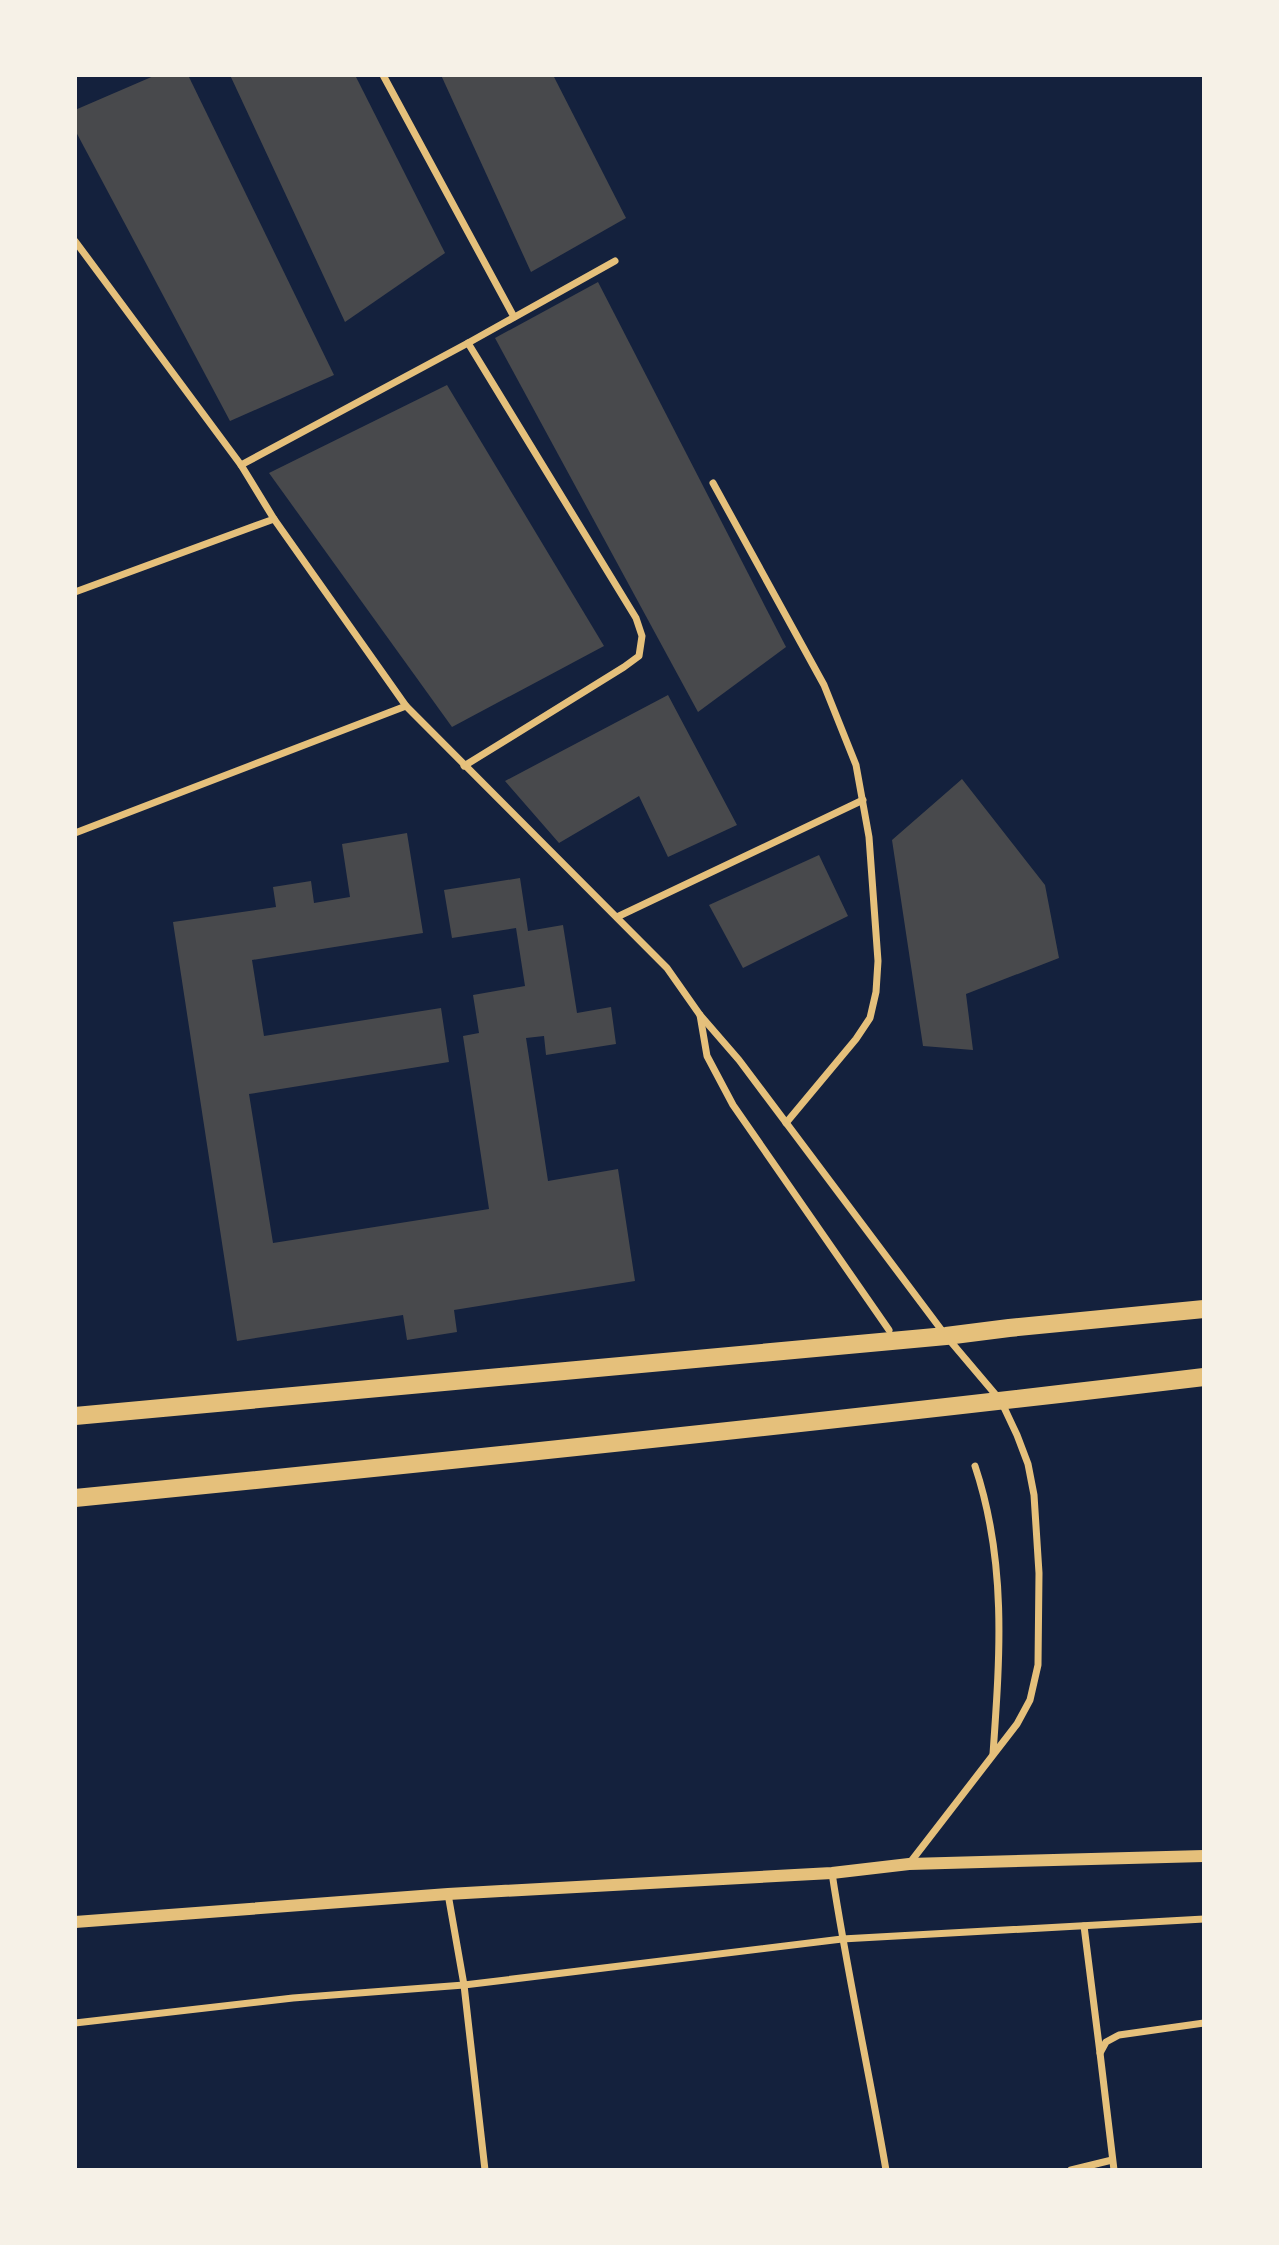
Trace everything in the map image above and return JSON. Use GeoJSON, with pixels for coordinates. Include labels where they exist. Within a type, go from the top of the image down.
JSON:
{"type":"FeatureCollection","features":[{"type":"Feature","properties":{"kind":"main road"},"geometry":{"type":"LineString","coordinates":[[75,1416],[946,1336],[1204,1309]]}},
{"type":"Feature","properties":{"kind":"main road"},"geometry":{"type":"LineString","coordinates":[[75,1498],[409,1466],[1204,1377]]}},
{"type":"Feature","properties":{"kind":"street"},"geometry":{"type":"LineString","coordinates":[[383,75],[513,317]]}},
{"type":"Feature","properties":{"kind":"street"},"geometry":{"type":"LineString","coordinates":[[75,241],[241,465],[274,519],[407,706],[667,968],[946,1336],[1000,1401],[1028,1464],[1034,1495],[1039,1573],[1038,1665],[1030,1700],[1017,1724],[909,1864]]}},
{"type":"Feature","properties":{"kind":"street"},"geometry":{"type":"LineString","coordinates":[[241,465],[615,261]]}},
{"type":"Feature","properties":{"kind":"street"},"geometry":{"type":"LineString","coordinates":[[464,765],[624,667],[639,656],[642,636],[636,618],[468,343]]}},
{"type":"Feature","properties":{"kind":"street"},"geometry":{"type":"LineString","coordinates":[[713,483],[824,685],[856,765],[869,837],[878,961],[876,992],[870,1018],[856,1039],[786,1123]]}},
{"type":"Feature","properties":{"kind":"street"},"geometry":{"type":"LineString","coordinates":[[75,592],[274,519]]}},
{"type":"Feature","properties":{"kind":"street"},"geometry":{"type":"LineString","coordinates":[[75,833],[407,706]]}},
{"type":"Feature","properties":{"kind":"street"},"geometry":{"type":"LineString","coordinates":[[617,917],[863,800]]}},
{"type":"Feature","properties":{"kind":"street"},"geometry":{"type":"LineString","coordinates":[[700,1015],[707,1056],[733,1105],[889,1330]]}},
{"type":"Feature","properties":{"kind":"street"},"geometry":{"type":"LineString","coordinates":[[975,1466],[986,1499],[999,1602],[1000,1649],[993,1755]]}},
{"type":"Feature","properties":{"kind":"street"},"geometry":{"type":"LineString","coordinates":[[75,1922],[448,1894],[832,1873],[909,1864],[1202,1855]]}},
{"type":"Feature","properties":{"kind":"street"},"geometry":{"type":"LineString","coordinates":[[832,1873],[886,2170]]}},
{"type":"Feature","properties":{"kind":"street"},"geometry":{"type":"LineString","coordinates":[[448,1894],[464,1985],[485,2170]]}},
{"type":"Feature","properties":{"kind":"street"},"geometry":{"type":"LineString","coordinates":[[75,2023],[293,1998],[464,1985],[842,1939],[1204,1919]]}},
{"type":"Feature","properties":{"kind":"street"},"geometry":{"type":"LineString","coordinates":[[1084,1926],[1114,2170]]}},
{"type":"Feature","properties":{"kind":"street"},"geometry":{"type":"LineString","coordinates":[[1100,2053],[1106,2042],[1119,2035],[1204,2023]]}},
{"type":"Feature","properties":{"kind":"street"},"geometry":{"type":"LineString","coordinates":[[1071,2170],[1112,2160]]}},
{"type":"Feature","properties":{"kind":"building"},"geometry":{"type":"Polygon","coordinates":[[[156,75],[188,75],[334,375],[230,421],[75,130],[75,110],[156,75]]]}},
{"type":"Feature","properties":{"kind":"building"},"geometry":{"type":"Polygon","coordinates":[[[230,75],[355,75],[445,253],[345,322],[230,75]]]}},
{"type":"Feature","properties":{"kind":"building"},"geometry":{"type":"Polygon","coordinates":[[[441,75],[553,75],[626,218],[531,272],[441,75]]]}},
{"type":"Feature","properties":{"kind":"building"},"geometry":{"type":"Polygon","coordinates":[[[598,282],[786,647],[698,712],[495,338],[598,282]]]}},
{"type":"Feature","properties":{"kind":"building"},"geometry":{"type":"Polygon","coordinates":[[[447,385],[604,646],[452,727],[269,473],[447,385]]]}},
{"type":"Feature","properties":{"kind":"building"},"geometry":{"type":"Polygon","coordinates":[[[668,695],[737,825],[668,857],[639,796],[559,843],[505,781],[668,695]]]}},
{"type":"Feature","properties":{"kind":"building"},"geometry":{"type":"Polygon","coordinates":[[[962,779],[1045,885],[1059,958],[966,994],[973,1050],[923,1046],[892,840],[962,779]]]}},
{"type":"Feature","properties":{"kind":"building"},"geometry":{"type":"Polygon","coordinates":[[[407,833],[423,933],[252,960],[264,1036],[441,1008],[449,1062],[249,1094],[273,1243],[489,1209],[463,1036],[479,1033],[473,995],[525,986],[516,928],[452,938],[444,890],[520,878],[528,931],[563,925],[577,1013],[611,1007],[616,1044],[546,1055],[544,1036],[526,1038],[548,1181],[618,1169],[635,1281],[454,1310],[457,1332],[407,1340],[403,1315],[237,1341],[173,922],[276,907],[273,887],[311,881],[314,903],[350,897],[342,844],[407,833]]]}},
{"type":"Feature","properties":{"kind":"building"},"geometry":{"type":"Polygon","coordinates":[[[819,855],[848,916],[743,968],[709,905],[819,855]]]}}]}
